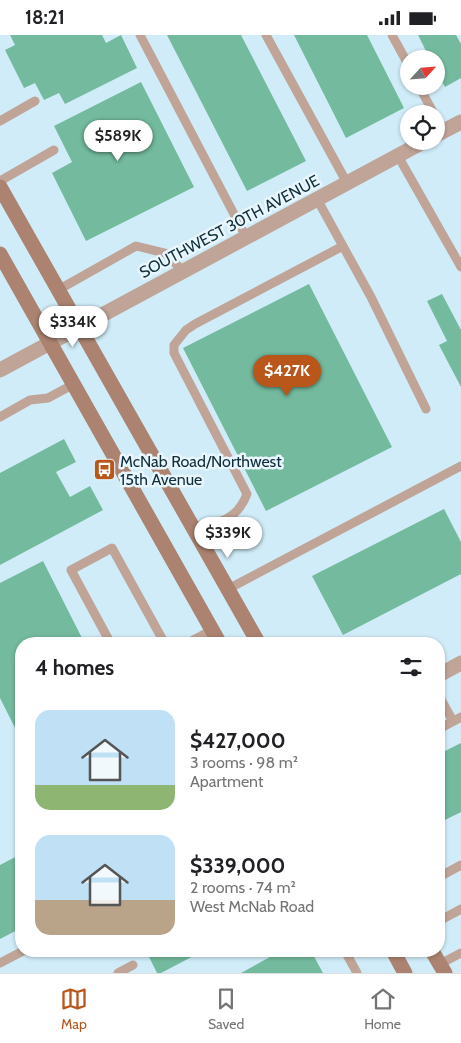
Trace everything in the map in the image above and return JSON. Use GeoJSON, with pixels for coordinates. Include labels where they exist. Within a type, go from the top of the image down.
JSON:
{"type":"FeatureCollection","features":[{"type":"Feature","properties":{"kind":"main road"},"geometry":{"type":"LineString","coordinates":[[0,187],[255,637]]}},
{"type":"Feature","properties":{"kind":"main road"},"geometry":{"type":"LineString","coordinates":[[0,255],[216,637]]}},
{"type":"Feature","properties":{"kind":"main road"},"geometry":{"type":"LineString","coordinates":[[396,957],[405,973]]}},
{"type":"Feature","properties":{"kind":"street"},"geometry":{"type":"LineString","coordinates":[[445,130],[461,122]]}},
{"type":"Feature","properties":{"kind":"street","name":"SOUTHWEST 30TH AVENUE"},"geometry":{"type":"LineString","coordinates":[[0,370],[409,150]]}},
{"type":"Feature","properties":{"kind":"street"},"geometry":{"type":"LineString","coordinates":[[445,672],[461,663]]}},
{"type":"Feature","properties":{"kind":"lane"},"geometry":{"type":"LineString","coordinates":[[140,35],[246,237]]}},
{"type":"Feature","properties":{"kind":"lane"},"geometry":{"type":"LineString","coordinates":[[266,35],[347,183]]}},
{"type":"Feature","properties":{"kind":"lane"},"geometry":{"type":"LineString","coordinates":[[392,35],[400,50]]}},
{"type":"Feature","properties":{"kind":"lane"},"geometry":{"type":"LineString","coordinates":[[0,121],[35,101]]}},
{"type":"Feature","properties":{"kind":"lane"},"geometry":{"type":"LineString","coordinates":[[0,181],[54,150]]}},
{"type":"Feature","properties":{"kind":"lane"},"geometry":{"type":"LineString","coordinates":[[398,156],[461,267]]}},
{"type":"Feature","properties":{"kind":"lane"},"geometry":{"type":"LineString","coordinates":[[317,199],[371,297],[426,409]]}},
{"type":"Feature","properties":{"kind":"lane"},"geometry":{"type":"LineString","coordinates":[[58,290],[136,245],[165,253],[183,271]]}},
{"type":"Feature","properties":{"kind":"lane"},"geometry":{"type":"LineString","coordinates":[[192,525],[217,523],[231,517],[242,507],[247,494],[174,353],[174,345],[186,330],[195,324],[343,247]]}},
{"type":"Feature","properties":{"kind":"lane"},"geometry":{"type":"LineString","coordinates":[[0,417],[30,400],[48,398],[74,384]]}},
{"type":"Feature","properties":{"kind":"lane"},"geometry":{"type":"LineString","coordinates":[[228,589],[461,467]]}},
{"type":"Feature","properties":{"kind":"lane"},"geometry":{"type":"LineString","coordinates":[[107,637],[70,570],[112,548],[161,637]]}},
{"type":"Feature","properties":{"kind":"lane"},"geometry":{"type":"LineString","coordinates":[[199,637],[212,630]]}},
{"type":"Feature","properties":{"kind":"lane"},"geometry":{"type":"LineString","coordinates":[[445,704],[457,719],[445,726]]}},
{"type":"Feature","properties":{"kind":"lane"},"geometry":{"type":"LineString","coordinates":[[445,874],[461,865]]}},
{"type":"Feature","properties":{"kind":"lane"},"geometry":{"type":"LineString","coordinates":[[445,918],[461,909]]}},
{"type":"Feature","properties":{"kind":"lane"},"geometry":{"type":"LineString","coordinates":[[439,963],[461,953]]}},
{"type":"Feature","properties":{"kind":"lane"},"geometry":{"type":"LineString","coordinates":[[0,963],[15,955]]}},
{"type":"Feature","properties":{"kind":"lane"},"geometry":{"type":"LineString","coordinates":[[348,957],[357,973]]}},
{"type":"Feature","properties":{"kind":"lane"},"geometry":{"type":"LineString","coordinates":[[118,973],[133,965]]}},
{"type":"Feature","properties":{"kind":"building"},"geometry":{"type":"Polygon","coordinates":[[[10,35],[102,35],[106,43],[121,35],[137,68],[65,104],[59,93],[44,100],[35,83],[24,88],[5,50],[15,45],[10,35]]]}},
{"type":"Feature","properties":{"kind":"building"},"geometry":{"type":"Polygon","coordinates":[[[167,35],[241,35],[306,161],[247,191],[167,35]]]}},
{"type":"Feature","properties":{"kind":"building"},"geometry":{"type":"Polygon","coordinates":[[[294,35],[367,35],[402,105],[400,105],[400,110],[346,138],[294,35]]]}},
{"type":"Feature","properties":{"kind":"building"},"geometry":{"type":"Polygon","coordinates":[[[418,35],[456,35],[461,44],[461,78],[445,87],[445,50],[426,50],[418,35]]]}},
{"type":"Feature","properties":{"kind":"building"},"geometry":{"type":"Polygon","coordinates":[[[141,82],[194,187],[86,241],[52,173],[72,162],[54,126],[141,82]]]}},
{"type":"Feature","properties":{"kind":"building"},"geometry":{"type":"Polygon","coordinates":[[[309,284],[392,447],[266,511],[183,348],[309,284]]]}},
{"type":"Feature","properties":{"kind":"building"},"geometry":{"type":"Polygon","coordinates":[[[442,294],[461,330],[461,387],[439,345],[447,341],[427,301],[442,294]]]}},
{"type":"Feature","properties":{"kind":"building"},"geometry":{"type":"Polygon","coordinates":[[[64,439],[76,462],[56,472],[70,497],[90,486],[103,510],[0,565],[0,473],[64,439]]]}},
{"type":"Feature","properties":{"kind":"building"},"geometry":{"type":"Polygon","coordinates":[[[444,509],[461,542],[461,574],[343,635],[312,576],[444,509]]]}},
{"type":"Feature","properties":{"kind":"building"},"geometry":{"type":"Polygon","coordinates":[[[43,561],[81,637],[15,637],[15,728],[0,698],[0,583],[43,561]]]}},
{"type":"Feature","properties":{"kind":"building"},"geometry":{"type":"Polygon","coordinates":[[[461,743],[461,812],[445,820],[445,751],[461,743]]]}},
{"type":"Feature","properties":{"kind":"building"},"geometry":{"type":"Polygon","coordinates":[[[15,857],[15,931],[0,939],[0,865],[15,857]]]}},
{"type":"Feature","properties":{"kind":"building"},"geometry":{"type":"Polygon","coordinates":[[[149,957],[192,957],[161,973],[157,973],[149,957]]]}},
{"type":"Feature","properties":{"kind":"building"},"geometry":{"type":"Polygon","coordinates":[[[270,957],[314,957],[323,973],[241,973],[270,957]]]}},
{"type":"Feature","properties":{"kind":"place","name":"McNab Road/Northwest 15th Avenue"},"geometry":{"type":"Point","coordinates":[104,470]}}]}
